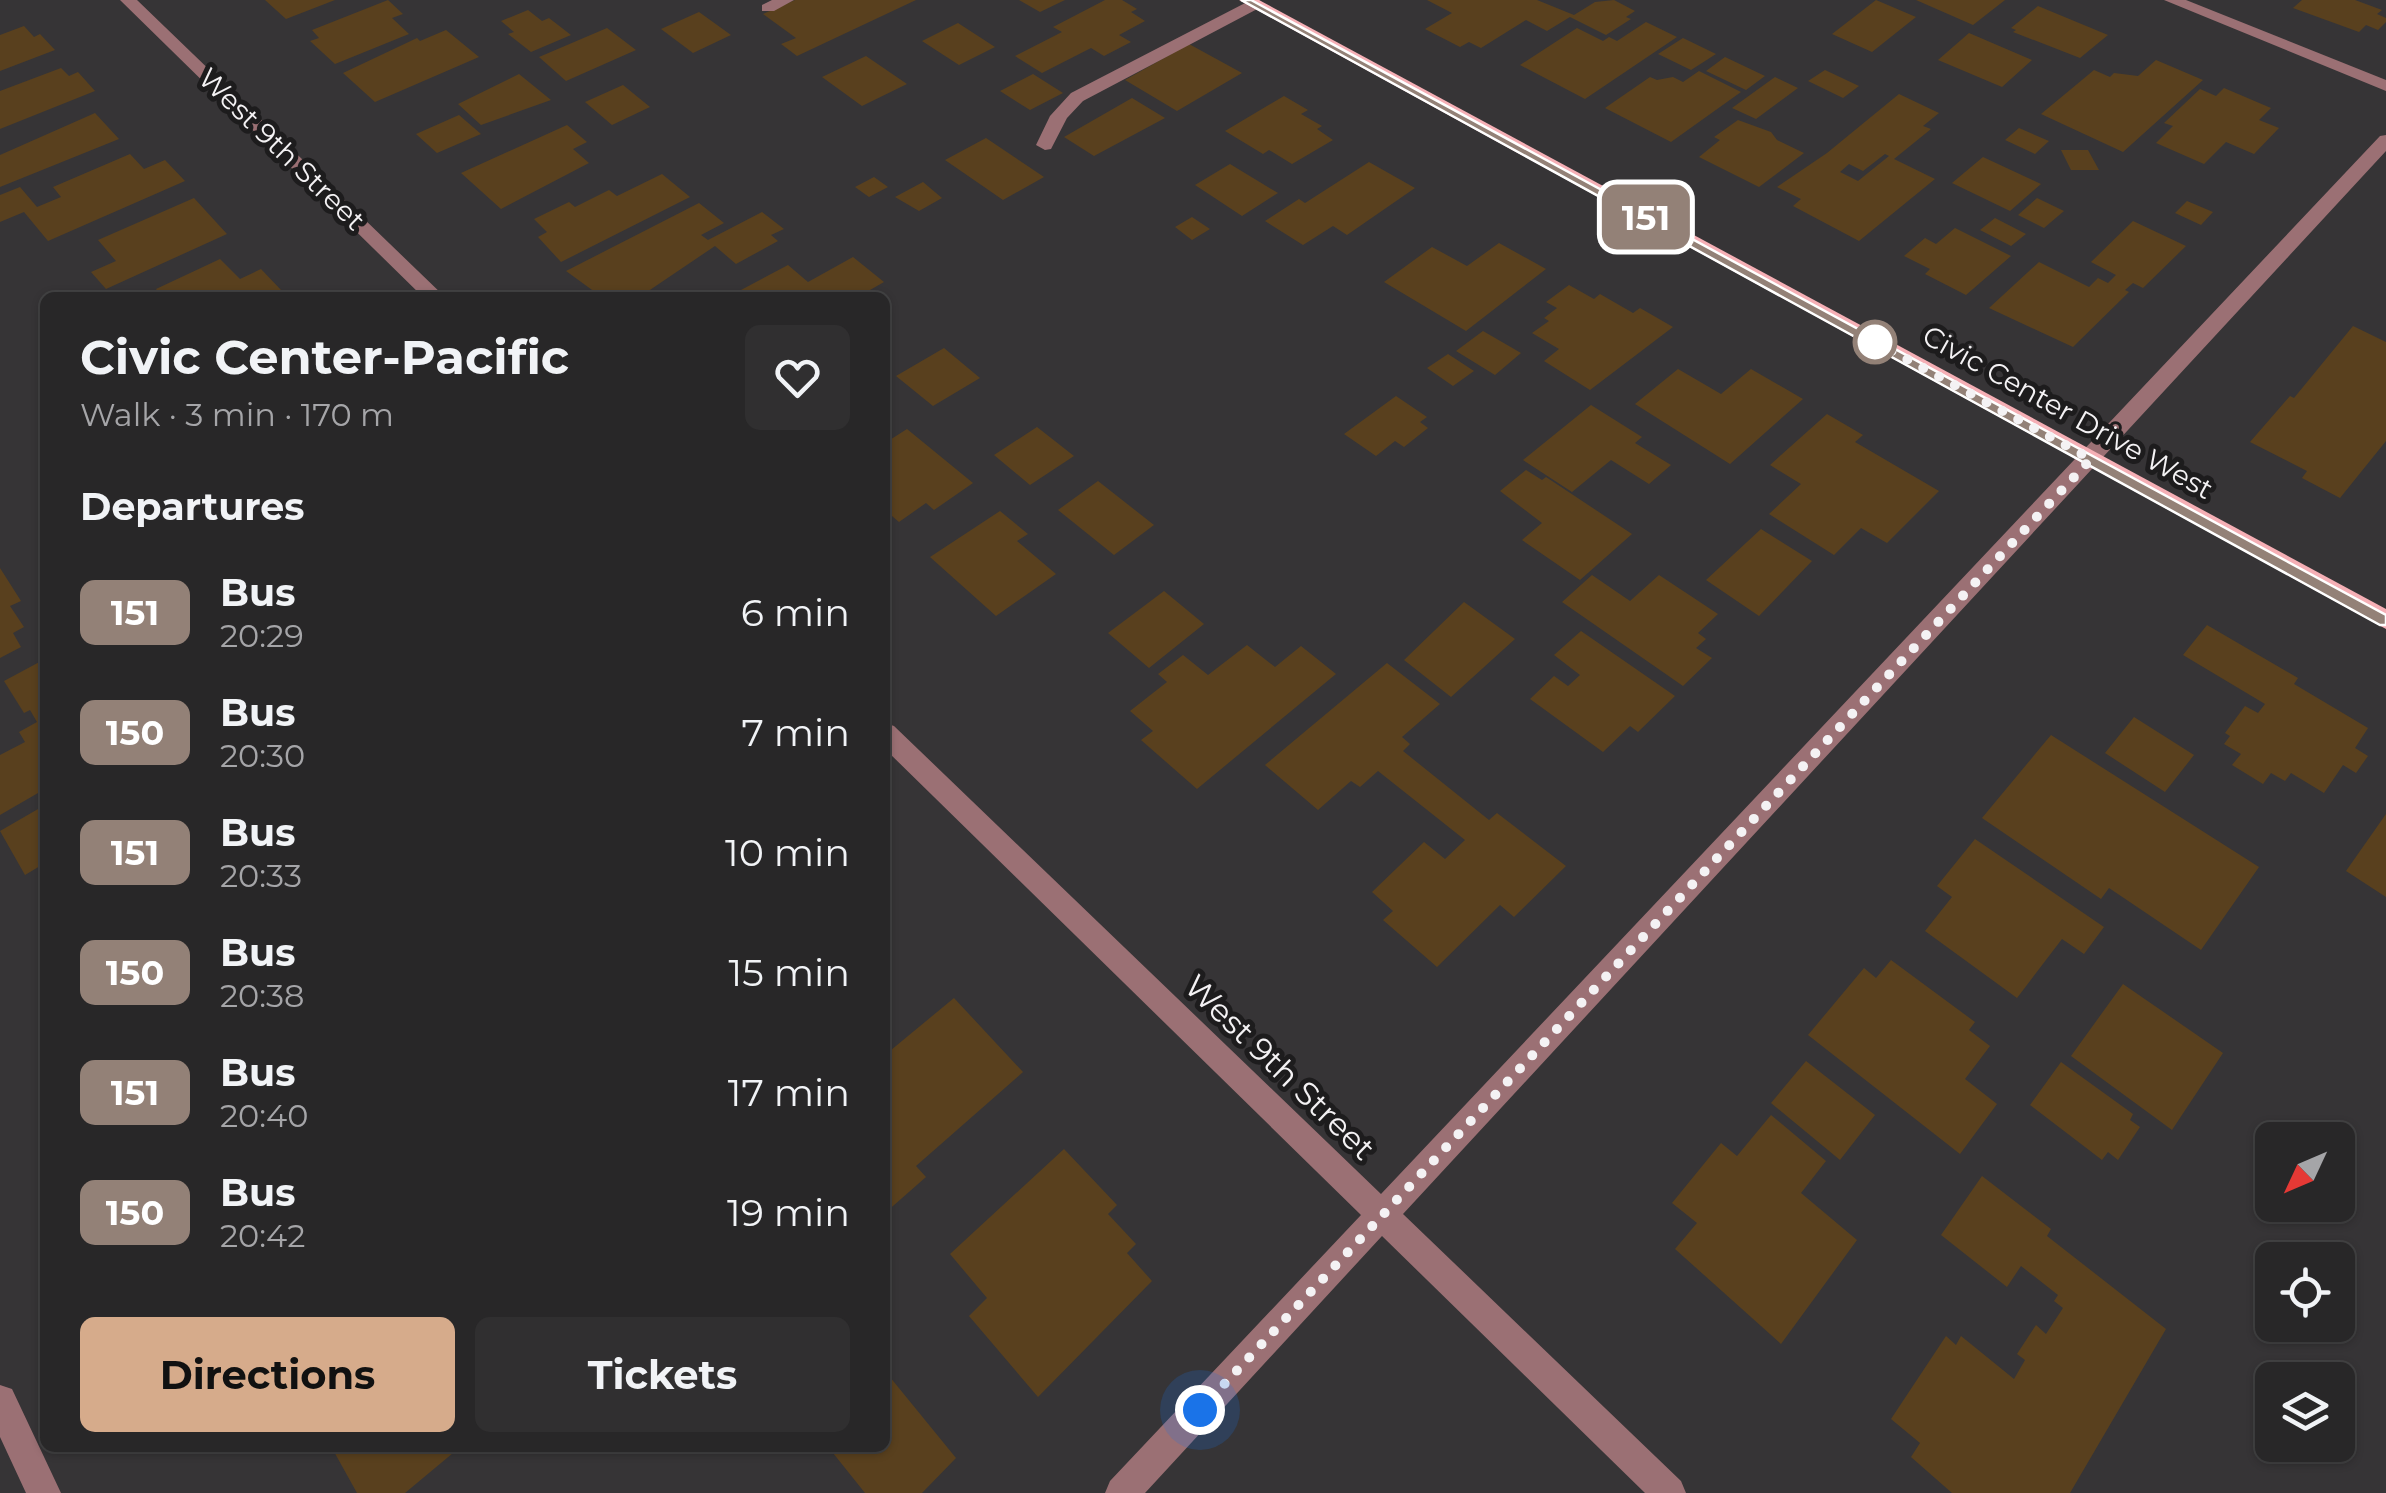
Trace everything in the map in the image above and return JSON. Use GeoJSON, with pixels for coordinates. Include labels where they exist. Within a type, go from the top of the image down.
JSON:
{"type":"FeatureCollection","features":[{"type":"Feature","properties":{"kind":"main road","name":"Civic Center Drive West"},"geometry":{"type":"LineString","coordinates":[[1251,2],[2386,620]]}},
{"type":"Feature","properties":{"kind":"street","name":"West 9th Street"},"geometry":{"type":"LineString","coordinates":[[128,0],[430,292]]}},
{"type":"Feature","properties":{"kind":"street"},"geometry":{"type":"LineString","coordinates":[[768,8],[786,0]]}},
{"type":"Feature","properties":{"kind":"street"},"geometry":{"type":"LineString","coordinates":[[2172,0],[2386,86]]}},
{"type":"Feature","properties":{"kind":"street"},"geometry":{"type":"LineString","coordinates":[[1044,145],[1059,116],[1077,97],[1251,2]]}},
{"type":"Feature","properties":{"kind":"street"},"geometry":{"type":"LineString","coordinates":[[1122,1493],[2386,140]]}},
{"type":"Feature","properties":{"kind":"street","name":"West 9th Street"},"geometry":{"type":"LineString","coordinates":[[890,738],[1669,1493]]}},
{"type":"Feature","properties":{"kind":"street"},"geometry":{"type":"LineString","coordinates":[[0,1401],[44,1493]]}},
{"type":"Feature","properties":{"kind":"building"},"geometry":{"type":"Polygon","coordinates":[[[265,0],[335,0],[286,19],[265,0]]]}},
{"type":"Feature","properties":{"kind":"building"},"geometry":{"type":"Polygon","coordinates":[[[388,0],[403,14],[392,18],[409,34],[335,64],[310,41],[319,38],[312,30],[388,0]]]}},
{"type":"Feature","properties":{"kind":"building"},"geometry":{"type":"Polygon","coordinates":[[[795,0],[916,0],[797,56],[781,44],[796,38],[763,14],[795,0]]]}},
{"type":"Feature","properties":{"kind":"building"},"geometry":{"type":"Polygon","coordinates":[[[1019,0],[1065,0],[1040,12],[1019,0]]]}},
{"type":"Feature","properties":{"kind":"building"},"geometry":{"type":"Polygon","coordinates":[[[1105,0],[1122,0],[1137,9],[1131,12],[1145,21],[1119,35],[1131,42],[1104,56],[1091,48],[1042,73],[1015,56],[1062,32],[1053,27],[1105,0]]]}},
{"type":"Feature","properties":{"kind":"building"},"geometry":{"type":"Polygon","coordinates":[[[1427,0],[1537,0],[1574,15],[1595,2],[1614,0],[1635,11],[1626,17],[1631,19],[1606,35],[1570,17],[1547,31],[1526,20],[1481,48],[1469,42],[1460,47],[1425,29],[1452,13],[1427,0]]]}},
{"type":"Feature","properties":{"kind":"building"},"geometry":{"type":"Polygon","coordinates":[[[1876,0],[1916,17],[1872,52],[1832,34],[1876,0]]]}},
{"type":"Feature","properties":{"kind":"building"},"geometry":{"type":"Polygon","coordinates":[[[1916,0],[2005,0],[1973,25],[1916,0]]]}},
{"type":"Feature","properties":{"kind":"building"},"geometry":{"type":"Polygon","coordinates":[[[2302,0],[2355,0],[2382,10],[2377,14],[2386,22],[2378,30],[2366,25],[2359,32],[2293,8],[2302,0]]]}},
{"type":"Feature","properties":{"kind":"building"},"geometry":{"type":"Polygon","coordinates":[[[2038,6],[2108,35],[2080,58],[2013,32],[2016,30],[2011,28],[2038,6]]]}},
{"type":"Feature","properties":{"kind":"building"},"geometry":{"type":"Polygon","coordinates":[[[528,10],[542,21],[549,18],[571,35],[531,52],[508,34],[514,32],[501,21],[528,10]]]}},
{"type":"Feature","properties":{"kind":"building"},"geometry":{"type":"Polygon","coordinates":[[[699,12],[731,35],[693,53],[661,29],[699,12]]]}},
{"type":"Feature","properties":{"kind":"building"},"geometry":{"type":"Polygon","coordinates":[[[1646,22],[1677,37],[1585,99],[1520,65],[1577,28],[1603,41],[1609,37],[1617,41],[1646,22]]]}},
{"type":"Feature","properties":{"kind":"building"},"geometry":{"type":"Polygon","coordinates":[[[958,23],[995,47],[959,65],[922,41],[958,23]]]}},
{"type":"Feature","properties":{"kind":"building"},"geometry":{"type":"Polygon","coordinates":[[[24,26],[34,37],[40,34],[55,50],[0,71],[0,35],[24,26]]]}},
{"type":"Feature","properties":{"kind":"building"},"geometry":{"type":"Polygon","coordinates":[[[607,28],[636,50],[566,81],[539,57],[607,28]]]}},
{"type":"Feature","properties":{"kind":"building"},"geometry":{"type":"Polygon","coordinates":[[[446,30],[479,57],[375,102],[343,73],[417,38],[420,41],[446,30]]]}},
{"type":"Feature","properties":{"kind":"building"},"geometry":{"type":"Polygon","coordinates":[[[1969,33],[2032,60],[2002,87],[1938,60],[1969,33]]]}},
{"type":"Feature","properties":{"kind":"building"},"geometry":{"type":"Polygon","coordinates":[[[1683,38],[1716,54],[1691,70],[1658,54],[1683,38]]]}},
{"type":"Feature","properties":{"kind":"building"},"geometry":{"type":"Polygon","coordinates":[[[1189,44],[1242,73],[1177,111],[1125,80],[1189,44]]]}},
{"type":"Feature","properties":{"kind":"building"},"geometry":{"type":"Polygon","coordinates":[[[866,56],[907,84],[862,106],[822,77],[866,56]]]}},
{"type":"Feature","properties":{"kind":"building"},"geometry":{"type":"Polygon","coordinates":[[[1725,57],[1765,76],[1746,90],[1706,71],[1725,57]]]}},
{"type":"Feature","properties":{"kind":"building"},"geometry":{"type":"Polygon","coordinates":[[[2156,60],[2203,80],[2123,152],[2041,114],[2094,70],[2110,77],[2114,73],[2138,76],[2156,60]]]}},
{"type":"Feature","properties":{"kind":"building"},"geometry":{"type":"Polygon","coordinates":[[[61,68],[69,76],[78,72],[95,91],[0,129],[0,91],[61,68]]]}},
{"type":"Feature","properties":{"kind":"building"},"geometry":{"type":"Polygon","coordinates":[[[1825,70],[1859,86],[1843,98],[1808,81],[1825,70]]]}},
{"type":"Feature","properties":{"kind":"building"},"geometry":{"type":"Polygon","coordinates":[[[1699,71],[1741,92],[1671,142],[1605,108],[1650,77],[1673,77],[1683,82],[1699,71]]]}},
{"type":"Feature","properties":{"kind":"building"},"geometry":{"type":"Polygon","coordinates":[[[519,74],[551,100],[481,125],[458,104],[519,74]]]}},
{"type":"Feature","properties":{"kind":"building"},"geometry":{"type":"Polygon","coordinates":[[[1033,74],[1063,93],[1030,110],[1000,91],[1033,74]]]}},
{"type":"Feature","properties":{"kind":"building"},"geometry":{"type":"Polygon","coordinates":[[[1775,77],[1798,88],[1756,119],[1732,108],[1775,77]]]}},
{"type":"Feature","properties":{"kind":"building"},"geometry":{"type":"Polygon","coordinates":[[[623,85],[650,107],[612,125],[585,102],[623,85]]]}},
{"type":"Feature","properties":{"kind":"building"},"geometry":{"type":"Polygon","coordinates":[[[2224,88],[2271,108],[2259,120],[2279,128],[2254,154],[2226,142],[2204,164],[2156,143],[2173,126],[2164,123],[2200,89],[2216,96],[2224,88]]]}},
{"type":"Feature","properties":{"kind":"building"},"geometry":{"type":"Polygon","coordinates":[[[1899,94],[1939,113],[1923,126],[1931,129],[1894,159],[1935,179],[1859,241],[1793,206],[1801,199],[1777,187],[1827,153],[1899,94]],[[1885,154],[1863,171],[1849,164],[1840,172],[1858,181],[1889,156],[1885,154]]]}},
{"type":"Feature","properties":{"kind":"building"},"geometry":{"type":"Polygon","coordinates":[[[1284,96],[1308,110],[1301,114],[1322,126],[1317,129],[1333,140],[1292,164],[1269,150],[1263,154],[1225,131],[1284,96]]]}},
{"type":"Feature","properties":{"kind":"building"},"geometry":{"type":"Polygon","coordinates":[[[1132,98],[1165,118],[1094,156],[1064,137],[1132,98]]]}},
{"type":"Feature","properties":{"kind":"building"},"geometry":{"type":"Polygon","coordinates":[[[95,113],[119,139],[0,187],[0,155],[95,113]]]}},
{"type":"Feature","properties":{"kind":"building"},"geometry":{"type":"Polygon","coordinates":[[[459,115],[481,134],[437,153],[416,134],[459,115]]]}},
{"type":"Feature","properties":{"kind":"building"},"geometry":{"type":"Polygon","coordinates":[[[1738,120],[1771,132],[1777,140],[1804,153],[1759,187],[1699,157],[1720,140],[1714,137],[1738,120]]]}},
{"type":"Feature","properties":{"kind":"building"},"geometry":{"type":"Polygon","coordinates":[[[567,125],[587,142],[573,149],[589,163],[501,209],[461,173],[567,125]]]}},
{"type":"Feature","properties":{"kind":"building"},"geometry":{"type":"Polygon","coordinates":[[[2019,128],[2049,141],[2035,154],[2005,140],[2019,128]]]}},
{"type":"Feature","properties":{"kind":"building"},"geometry":{"type":"Polygon","coordinates":[[[986,138],[1044,177],[1003,200],[945,160],[986,138]]]}},
{"type":"Feature","properties":{"kind":"building"},"geometry":{"type":"Polygon","coordinates":[[[2061,150],[2088,150],[2099,170],[2071,170],[2061,150]]]}},
{"type":"Feature","properties":{"kind":"building"},"geometry":{"type":"Polygon","coordinates":[[[130,154],[144,169],[165,160],[185,181],[48,241],[24,212],[0,222],[0,195],[20,187],[37,207],[61,197],[53,187],[130,154]]]}},
{"type":"Feature","properties":{"kind":"building"},"geometry":{"type":"Polygon","coordinates":[[[1983,157],[2041,184],[2010,211],[1952,183],[1983,157]]]}},
{"type":"Feature","properties":{"kind":"building"},"geometry":{"type":"Polygon","coordinates":[[[1369,162],[1415,188],[1347,235],[1333,226],[1303,245],[1265,221],[1299,199],[1305,203],[1369,162]]]}},
{"type":"Feature","properties":{"kind":"building"},"geometry":{"type":"Polygon","coordinates":[[[1230,164],[1278,193],[1242,216],[1195,185],[1230,164]]]}},
{"type":"Feature","properties":{"kind":"building"},"geometry":{"type":"Polygon","coordinates":[[[662,174],[690,197],[561,262],[538,237],[547,232],[534,219],[569,202],[575,207],[609,190],[617,196],[662,174]]]}},
{"type":"Feature","properties":{"kind":"building"},"geometry":{"type":"Polygon","coordinates":[[[874,177],[888,187],[869,197],[855,187],[874,177]]]}},
{"type":"Feature","properties":{"kind":"building"},"geometry":{"type":"Polygon","coordinates":[[[923,182],[942,198],[919,211],[895,197],[923,182]]]}},
{"type":"Feature","properties":{"kind":"building"},"geometry":{"type":"Polygon","coordinates":[[[194,198],[227,234],[106,289],[91,272],[116,261],[98,240],[194,198]]]}},
{"type":"Feature","properties":{"kind":"building"},"geometry":{"type":"Polygon","coordinates":[[[2037,198],[2064,211],[2044,228],[2018,215],[2037,198]]]}},
{"type":"Feature","properties":{"kind":"building"},"geometry":{"type":"Polygon","coordinates":[[[2187,201],[2213,212],[2201,225],[2175,213],[2187,201]]]}},
{"type":"Feature","properties":{"kind":"building"},"geometry":{"type":"Polygon","coordinates":[[[699,203],[724,223],[701,235],[708,240],[762,212],[784,229],[771,235],[778,241],[736,264],[715,246],[647,292],[595,292],[566,271],[699,203]]]}},
{"type":"Feature","properties":{"kind":"building"},"geometry":{"type":"Polygon","coordinates":[[[1192,217],[1210,229],[1192,240],[1175,227],[1192,217]]]}},
{"type":"Feature","properties":{"kind":"building"},"geometry":{"type":"Polygon","coordinates":[[[1995,218],[2026,234],[2011,246],[1980,230],[1995,218]]]}},
{"type":"Feature","properties":{"kind":"building"},"geometry":{"type":"Polygon","coordinates":[[[2133,221],[2186,246],[2143,288],[2133,283],[2125,290],[2129,292],[2073,347],[1989,308],[2039,262],[2089,287],[2098,278],[2108,283],[2116,275],[2091,262],[2133,221]]]}},
{"type":"Feature","properties":{"kind":"building"},"geometry":{"type":"Polygon","coordinates":[[[1955,228],[2011,256],[1966,295],[1925,274],[1930,269],[1904,256],[1925,238],[1936,244],[1955,228]]]}},
{"type":"Feature","properties":{"kind":"building"},"geometry":{"type":"Polygon","coordinates":[[[1499,243],[1546,269],[1466,331],[1384,282],[1432,247],[1467,266],[1499,243]]]}},
{"type":"Feature","properties":{"kind":"building"},"geometry":{"type":"Polygon","coordinates":[[[853,257],[884,282],[866,292],[737,292],[788,265],[808,282],[853,257]]]}},
{"type":"Feature","properties":{"kind":"building"},"geometry":{"type":"Polygon","coordinates":[[[220,259],[240,279],[261,269],[281,290],[158,292],[156,289],[220,259]]]}},
{"type":"Feature","properties":{"kind":"building"},"geometry":{"type":"Polygon","coordinates":[[[1569,285],[1594,299],[1600,294],[1633,313],[1640,308],[1673,327],[1590,390],[1544,361],[1559,349],[1532,333],[1549,321],[1544,318],[1557,308],[1546,302],[1569,285]]]}},
{"type":"Feature","properties":{"kind":"building"},"geometry":{"type":"Polygon","coordinates":[[[2353,326],[2386,342],[2386,441],[2340,498],[2302,478],[2307,471],[2250,442],[2290,396],[2294,398],[2353,326]]]}},
{"type":"Feature","properties":{"kind":"building"},"geometry":{"type":"Polygon","coordinates":[[[1483,331],[1521,353],[1495,375],[1456,351],[1483,331]]]}},
{"type":"Feature","properties":{"kind":"building"},"geometry":{"type":"Polygon","coordinates":[[[944,348],[980,378],[933,406],[896,376],[944,348]]]}},
{"type":"Feature","properties":{"kind":"building"},"geometry":{"type":"Polygon","coordinates":[[[1448,354],[1474,371],[1453,386],[1427,368],[1448,354]]]}},
{"type":"Feature","properties":{"kind":"building"},"geometry":{"type":"Polygon","coordinates":[[[1678,369],[1721,394],[1751,369],[1803,399],[1730,464],[1635,404],[1678,369]]]}},
{"type":"Feature","properties":{"kind":"building"},"geometry":{"type":"Polygon","coordinates":[[[1396,396],[1427,417],[1420,422],[1428,428],[1404,447],[1395,441],[1376,456],[1344,434],[1396,396]]]}},
{"type":"Feature","properties":{"kind":"building"},"geometry":{"type":"Polygon","coordinates":[[[1591,405],[1642,437],[1635,443],[1671,465],[1649,484],[1611,460],[1572,492],[1523,460],[1591,405]]]}},
{"type":"Feature","properties":{"kind":"building"},"geometry":{"type":"Polygon","coordinates":[[[1827,414],[1863,435],[1855,442],[1939,491],[1887,543],[1861,528],[1834,555],[1769,514],[1801,484],[1770,465],[1827,414]]]}},
{"type":"Feature","properties":{"kind":"building"},"geometry":{"type":"Polygon","coordinates":[[[1037,427],[1074,456],[1030,485],[994,455],[1037,427]]]}},
{"type":"Feature","properties":{"kind":"building"},"geometry":{"type":"Polygon","coordinates":[[[907,429],[973,483],[934,510],[926,503],[899,522],[890,514],[890,440],[907,429]]]}},
{"type":"Feature","properties":{"kind":"building"},"geometry":{"type":"Polygon","coordinates":[[[1526,470],[1542,480],[1546,477],[1632,534],[1580,580],[1522,540],[1542,523],[1500,491],[1526,470]]]}},
{"type":"Feature","properties":{"kind":"building"},"geometry":{"type":"Polygon","coordinates":[[[1098,481],[1154,525],[1114,555],[1058,510],[1098,481]]]}},
{"type":"Feature","properties":{"kind":"building"},"geometry":{"type":"Polygon","coordinates":[[[1000,511],[1028,534],[1017,541],[1056,574],[996,616],[930,557],[1000,511]]]}},
{"type":"Feature","properties":{"kind":"building"},"geometry":{"type":"Polygon","coordinates":[[[1761,529],[1812,561],[1759,616],[1706,580],[1761,529]]]}},
{"type":"Feature","properties":{"kind":"building"},"geometry":{"type":"Polygon","coordinates":[[[0,568],[21,601],[10,606],[24,627],[13,633],[21,647],[0,658],[0,568]]]}},
{"type":"Feature","properties":{"kind":"building"},"geometry":{"type":"Polygon","coordinates":[[[1592,575],[1630,601],[1659,575],[1718,614],[1698,633],[1706,639],[1696,648],[1712,658],[1683,686],[1562,602],[1592,575]]]}},
{"type":"Feature","properties":{"kind":"building"},"geometry":{"type":"Polygon","coordinates":[[[1164,591],[1204,624],[1149,668],[1108,633],[1164,591]]]}},
{"type":"Feature","properties":{"kind":"building"},"geometry":{"type":"Polygon","coordinates":[[[1464,602],[1515,639],[1451,697],[1404,660],[1464,602]]]}},
{"type":"Feature","properties":{"kind":"building"},"geometry":{"type":"Polygon","coordinates":[[[2207,625],[2298,678],[2294,684],[2368,728],[2355,748],[2368,756],[2356,773],[2343,765],[2324,793],[2291,773],[2285,781],[2271,773],[2263,784],[2232,765],[2241,754],[2224,744],[2230,736],[2225,733],[2245,706],[2258,713],[2265,704],[2183,655],[2207,625]]]}},
{"type":"Feature","properties":{"kind":"building"},"geometry":{"type":"Polygon","coordinates":[[[1581,631],[1675,696],[1638,732],[1630,726],[1603,752],[1530,699],[1554,676],[1568,686],[1580,675],[1554,655],[1581,631]]]}},
{"type":"Feature","properties":{"kind":"building"},"geometry":{"type":"Polygon","coordinates":[[[1247,645],[1275,667],[1301,646],[1336,674],[1197,789],[1141,740],[1153,731],[1130,711],[1167,682],[1158,674],[1183,655],[1208,675],[1247,645]]]}},
{"type":"Feature","properties":{"kind":"building"},"geometry":{"type":"Polygon","coordinates":[[[40,662],[40,792],[0,815],[0,755],[25,742],[19,732],[37,722],[30,710],[24,713],[4,681],[40,662]]]}},
{"type":"Feature","properties":{"kind":"building"},"geometry":{"type":"Polygon","coordinates":[[[1387,663],[1440,704],[1402,737],[1410,744],[1403,751],[1489,820],[1497,813],[1566,866],[1514,917],[1500,905],[1437,967],[1383,920],[1393,911],[1372,892],[1424,842],[1445,859],[1465,840],[1378,771],[1360,787],[1351,781],[1318,810],[1265,765],[1387,663]]]}},
{"type":"Feature","properties":{"kind":"building"},"geometry":{"type":"Polygon","coordinates":[[[2134,717],[2194,755],[2165,792],[2105,753],[2134,717]]]}},
{"type":"Feature","properties":{"kind":"building"},"geometry":{"type":"Polygon","coordinates":[[[2051,735],[2259,867],[2201,950],[2109,888],[2101,899],[1982,818],[2051,735]]]}},
{"type":"Feature","properties":{"kind":"building"},"geometry":{"type":"Polygon","coordinates":[[[40,808],[40,866],[25,875],[0,831],[40,808]]]}},
{"type":"Feature","properties":{"kind":"building"},"geometry":{"type":"Polygon","coordinates":[[[2386,814],[2386,897],[2346,871],[2386,814]]]}},
{"type":"Feature","properties":{"kind":"building"},"geometry":{"type":"Polygon","coordinates":[[[1975,839],[2104,927],[2084,954],[2062,939],[2017,998],[1925,931],[1952,897],[1937,886],[1975,839]]]}},
{"type":"Feature","properties":{"kind":"building"},"geometry":{"type":"Polygon","coordinates":[[[1891,960],[1975,1022],[1969,1030],[1990,1046],[1965,1079],[1997,1104],[1960,1154],[1808,1035],[1864,968],[1876,978],[1891,960]]]}},
{"type":"Feature","properties":{"kind":"building"},"geometry":{"type":"Polygon","coordinates":[[[2123,984],[2223,1053],[2172,1130],[2071,1056],[2123,984]]]}},
{"type":"Feature","properties":{"kind":"building"},"geometry":{"type":"Polygon","coordinates":[[[954,998],[1023,1072],[916,1166],[926,1177],[890,1209],[890,1051],[954,998]]]}},
{"type":"Feature","properties":{"kind":"building"},"geometry":{"type":"Polygon","coordinates":[[[1806,1061],[1875,1115],[1840,1160],[1771,1103],[1806,1061]]]}},
{"type":"Feature","properties":{"kind":"building"},"geometry":{"type":"Polygon","coordinates":[[[2061,1062],[2133,1114],[2130,1120],[2140,1127],[2118,1160],[2108,1152],[2102,1160],[2030,1105],[2061,1062]]]}},
{"type":"Feature","properties":{"kind":"building"},"geometry":{"type":"Polygon","coordinates":[[[1771,1115],[1826,1161],[1801,1193],[1857,1240],[1781,1344],[1675,1249],[1697,1223],[1672,1203],[1721,1143],[1737,1156],[1771,1115]]]}},
{"type":"Feature","properties":{"kind":"building"},"geometry":{"type":"Polygon","coordinates":[[[1064,1149],[1117,1205],[1108,1214],[1136,1244],[1127,1253],[1152,1281],[1038,1397],[969,1316],[987,1298],[950,1254],[1064,1149]]]}},
{"type":"Feature","properties":{"kind":"building"},"geometry":{"type":"Polygon","coordinates":[[[1982,1176],[2051,1229],[2047,1236],[2166,1329],[2070,1493],[1952,1493],[1911,1457],[1920,1443],[1891,1419],[1946,1336],[1956,1345],[1961,1336],[2014,1379],[2025,1360],[2017,1354],[2036,1325],[2046,1334],[2063,1308],[2054,1301],[2058,1295],[2021,1266],[2007,1287],[1941,1235],[1982,1176]]]}},
{"type":"Feature","properties":{"kind":"building"},"geometry":{"type":"Polygon","coordinates":[[[890,1377],[956,1458],[922,1493],[865,1493],[832,1452],[890,1452],[890,1377]]]}},
{"type":"Feature","properties":{"kind":"building"},"geometry":{"type":"Polygon","coordinates":[[[334,1452],[454,1452],[405,1493],[357,1493],[334,1452]]]}},
{"type":"Feature","properties":{"kind":"bus line","name":"151"},"geometry":{"type":"LineString","coordinates":[[1247,0],[2386,620]]}},
{"type":"Feature","properties":{"kind":"route"},"geometry":{"type":"LineString","coordinates":[[1200,1410],[2091,459],[1875,342]]}}]}
